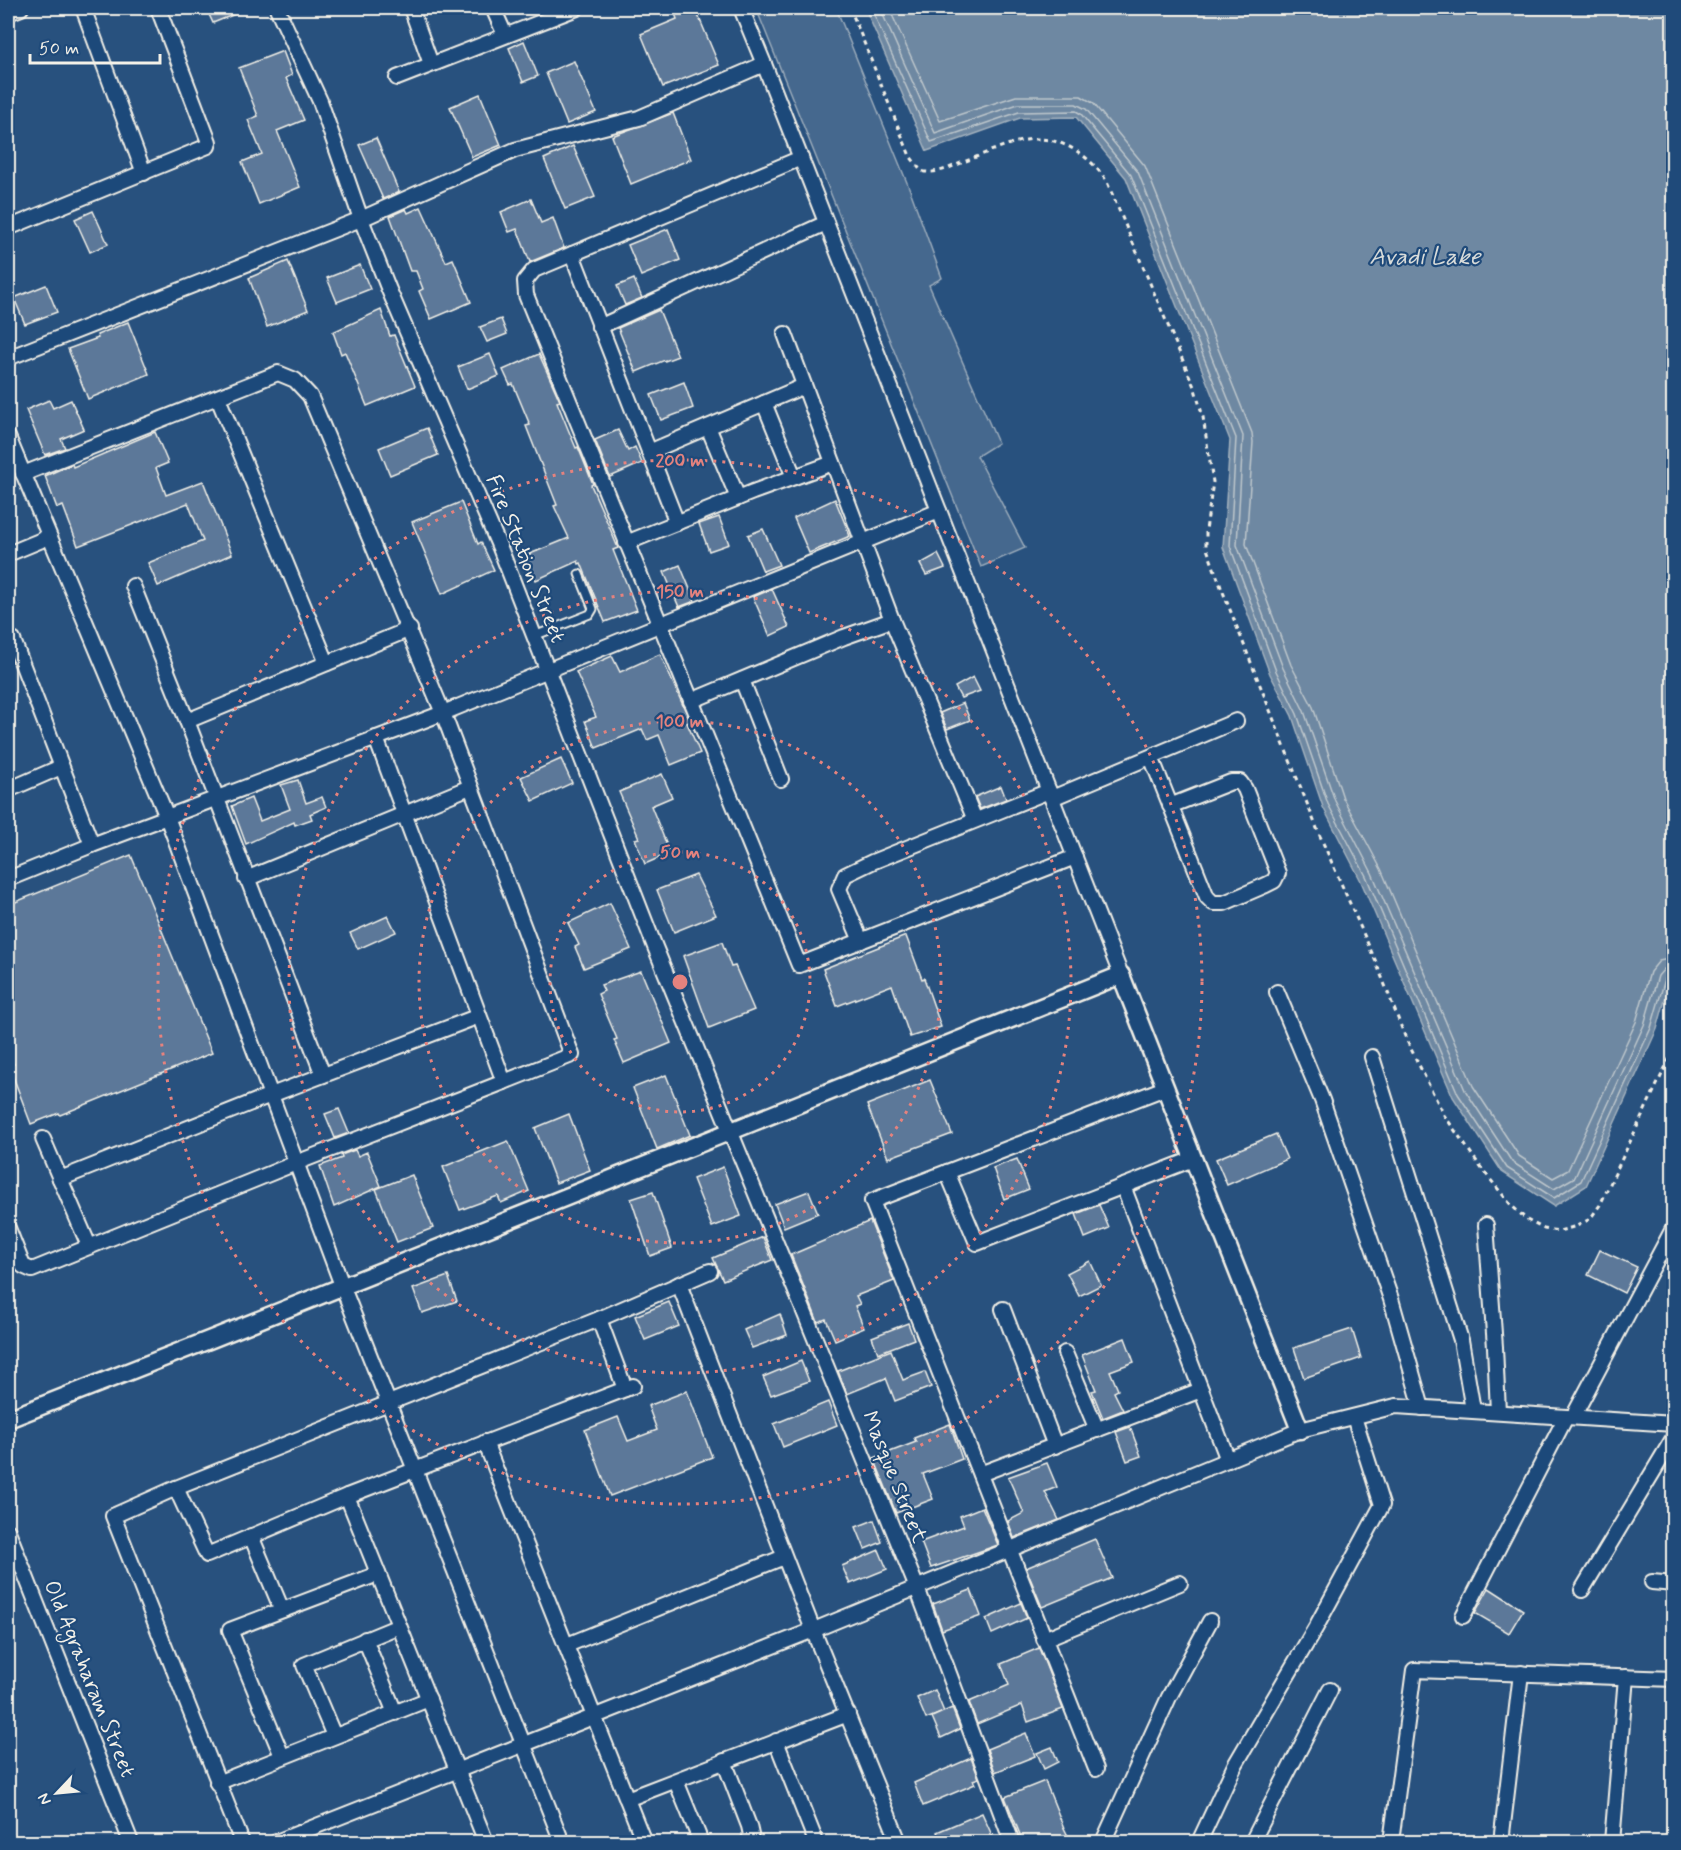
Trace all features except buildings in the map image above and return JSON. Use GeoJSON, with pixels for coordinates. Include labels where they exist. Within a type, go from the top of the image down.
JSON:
{"type":"FeatureCollection","features":[{"type":"Feature","properties":{"kind":"street"},"geometry":{"type":"LineString","coordinates":[[8,13],[21,8]]}},
{"type":"Feature","properties":{"kind":"street"},"geometry":{"type":"LineString","coordinates":[[83,8],[144,174]]}},
{"type":"Feature","properties":{"kind":"street"},"geometry":{"type":"LineString","coordinates":[[8,228],[207,148],[209,144],[158,8]]}},
{"type":"Feature","properties":{"kind":"street","name":"Fire Station Street"},"geometry":{"type":"LineString","coordinates":[[277,8],[321,100],[361,219],[389,290],[500,548],[655,947],[730,1129]]}},
{"type":"Feature","properties":{"kind":"street"},"geometry":{"type":"LineString","coordinates":[[411,8],[431,64]]}},
{"type":"Feature","properties":{"kind":"street"},"geometry":{"type":"LineString","coordinates":[[494,8],[505,35]]}},
{"type":"Feature","properties":{"kind":"street"},"geometry":{"type":"LineString","coordinates":[[397,78],[577,8]]}},
{"type":"Feature","properties":{"kind":"street"},"geometry":{"type":"LineString","coordinates":[[741,8],[1300,1430]]}},
{"type":"Feature","properties":{"kind":"street"},"geometry":{"type":"LineString","coordinates":[[8,358],[361,219],[515,150],[639,118],[764,64]]}},
{"type":"Feature","properties":{"kind":"street"},"geometry":{"type":"LineString","coordinates":[[801,158],[534,270],[525,281],[526,295],[799,965],[1075,857]]}},
{"type":"Feature","properties":{"kind":"street"},"geometry":{"type":"LineString","coordinates":[[599,327],[826,223]]}},
{"type":"Feature","properties":{"kind":"street"},"geometry":{"type":"LineString","coordinates":[[572,254],[676,523]]}},
{"type":"Feature","properties":{"kind":"street"},"geometry":{"type":"LineString","coordinates":[[785,334],[892,620],[975,820]]}},
{"type":"Feature","properties":{"kind":"street"},"geometry":{"type":"LineString","coordinates":[[8,1228],[23,1266],[32,1270],[572,1055],[410,630],[310,396],[295,380],[278,373],[23,474]]}},
{"type":"Feature","properties":{"kind":"street"},"geometry":{"type":"LineString","coordinates":[[649,453],[804,386]]}},
{"type":"Feature","properties":{"kind":"street"},"geometry":{"type":"LineString","coordinates":[[218,398],[327,663]]}},
{"type":"Feature","properties":{"kind":"street"},"geometry":{"type":"LineString","coordinates":[[764,403],[794,477]]}},
{"type":"Feature","properties":{"kind":"street"},"geometry":{"type":"LineString","coordinates":[[708,427],[738,498]]}},
{"type":"Feature","properties":{"kind":"street"},"geometry":{"type":"LineString","coordinates":[[8,436],[167,817],[342,1288],[562,1842]]}},
{"type":"Feature","properties":{"kind":"street"},"geometry":{"type":"LineString","coordinates":[[626,543],[833,463]]}},
{"type":"Feature","properties":{"kind":"street"},"geometry":{"type":"LineString","coordinates":[[8,879],[92,844],[443,713],[939,511]]}},
{"type":"Feature","properties":{"kind":"street"},"geometry":{"type":"LineString","coordinates":[[8,554],[49,537]]}},
{"type":"Feature","properties":{"kind":"street"},"geometry":{"type":"LineString","coordinates":[[133,586],[323,1075]]}},
{"type":"Feature","properties":{"kind":"street"},"geometry":{"type":"LineString","coordinates":[[691,701],[844,637],[892,620]]}},
{"type":"Feature","properties":{"kind":"street"},"geometry":{"type":"LineString","coordinates":[[187,721],[410,630]]}},
{"type":"Feature","properties":{"kind":"street"},"geometry":{"type":"LineString","coordinates":[[13,640],[92,844]]}},
{"type":"Feature","properties":{"kind":"street"},"geometry":{"type":"LineString","coordinates":[[742,680],[781,779]]}},
{"type":"Feature","properties":{"kind":"street"},"geometry":{"type":"LineString","coordinates":[[861,941],[839,889],[845,875],[975,820],[1050,795],[1236,721]]}},
{"type":"Feature","properties":{"kind":"street"},"geometry":{"type":"LineString","coordinates":[[376,738],[504,1082]]}},
{"type":"Feature","properties":{"kind":"street"},"geometry":{"type":"LineString","coordinates":[[1150,757],[1207,897],[1214,903],[1224,903],[1274,881],[1278,873],[1245,789],[1240,782],[1231,782],[1170,806]]}},
{"type":"Feature","properties":{"kind":"street"},"geometry":{"type":"LineString","coordinates":[[8,790],[61,767]]}},
{"type":"Feature","properties":{"kind":"street"},"geometry":{"type":"LineString","coordinates":[[246,879],[470,787]]}},
{"type":"Feature","properties":{"kind":"street"},"geometry":{"type":"LineString","coordinates":[[8,1419],[342,1288],[730,1129],[1121,975]]}},
{"type":"Feature","properties":{"kind":"street"},"geometry":{"type":"LineString","coordinates":[[1277,992],[1322,1100],[1391,1299],[1422,1407]]}},
{"type":"Feature","properties":{"kind":"street"},"geometry":{"type":"LineString","coordinates":[[60,1179],[270,1095],[479,1016]]}},
{"type":"Feature","properties":{"kind":"street"},"geometry":{"type":"LineString","coordinates":[[1372,1057],[1461,1340],[1473,1410]]}},
{"type":"Feature","properties":{"kind":"street"},"geometry":{"type":"LineString","coordinates":[[1096,1769],[872,1201],[1165,1088]]}},
{"type":"Feature","properties":{"kind":"street","name":"Masque Street"},"geometry":{"type":"LineString","coordinates":[[730,1129],[917,1588],[1012,1842]]}},
{"type":"Feature","properties":{"kind":"street"},"geometry":{"type":"LineString","coordinates":[[43,1138],[89,1246]]}},
{"type":"Feature","properties":{"kind":"street"},"geometry":{"type":"LineString","coordinates":[[947,1172],[977,1243],[1193,1159]]}},
{"type":"Feature","properties":{"kind":"street"},"geometry":{"type":"LineString","coordinates":[[1123,1186],[1228,1460]]}},
{"type":"Feature","properties":{"kind":"street"},"geometry":{"type":"LineString","coordinates":[[1486,1225],[1495,1347],[1497,1412]]}},
{"type":"Feature","properties":{"kind":"street"},"geometry":{"type":"LineString","coordinates":[[1463,1616],[1674,1227]]}},
{"type":"Feature","properties":{"kind":"street"},"geometry":{"type":"LineString","coordinates":[[242,1842],[113,1516],[176,1488],[599,1319],[710,1271]]}},
{"type":"Feature","properties":{"kind":"street"},"geometry":{"type":"LineString","coordinates":[[679,1284],[784,1557],[899,1842]]}},
{"type":"Feature","properties":{"kind":"street"},"geometry":{"type":"LineString","coordinates":[[1003,1309],[1055,1446]]}},
{"type":"Feature","properties":{"kind":"street"},"geometry":{"type":"LineString","coordinates":[[176,1488],[207,1555],[414,1469],[629,1388],[599,1319]]}},
{"type":"Feature","properties":{"kind":"street"},"geometry":{"type":"LineString","coordinates":[[1065,1353],[1096,1430]]}},
{"type":"Feature","properties":{"kind":"street"},"geometry":{"type":"LineString","coordinates":[[980,1474],[1201,1390]]}},
{"type":"Feature","properties":{"kind":"street"},"geometry":{"type":"LineString","coordinates":[[276,1842],[813,1630],[1300,1430],[1396,1406],[1674,1424]]}},
{"type":"Feature","properties":{"kind":"street"},"geometry":{"type":"LineString","coordinates":[[1199,1842],[1235,1765],[1316,1627],[1382,1505],[1354,1417]]}},
{"type":"Feature","properties":{"kind":"street"},"geometry":{"type":"LineString","coordinates":[[1582,1590],[1674,1437]]}},
{"type":"Feature","properties":{"kind":"street"},"geometry":{"type":"LineString","coordinates":[[485,1442],[644,1842]]}},
{"type":"Feature","properties":{"kind":"street"},"geometry":{"type":"LineString","coordinates":[[347,1496],[486,1842]]}},
{"type":"Feature","properties":{"kind":"street","name":"Old Agraharam Street"},"geometry":{"type":"LineString","coordinates":[[8,1531],[12,1554],[131,1842]]}},
{"type":"Feature","properties":{"kind":"street"},"geometry":{"type":"LineString","coordinates":[[251,1536],[282,1610]]}},
{"type":"Feature","properties":{"kind":"street"},"geometry":{"type":"LineString","coordinates":[[567,1645],[784,1557]]}},
{"type":"Feature","properties":{"kind":"street"},"geometry":{"type":"LineString","coordinates":[[282,1756],[230,1630],[378,1574]]}},
{"type":"Feature","properties":{"kind":"street"},"geometry":{"type":"LineString","coordinates":[[1652,1582],[1674,1584]]}},
{"type":"Feature","properties":{"kind":"street"},"geometry":{"type":"LineString","coordinates":[[1044,1639],[1180,1583]]}},
{"type":"Feature","properties":{"kind":"street"},"geometry":{"type":"LineString","coordinates":[[1103,1842],[1169,1697],[1210,1621]]}},
{"type":"Feature","properties":{"kind":"street"},"geometry":{"type":"LineString","coordinates":[[334,1736],[304,1665],[399,1626]]}},
{"type":"Feature","properties":{"kind":"street"},"geometry":{"type":"LineString","coordinates":[[365,1639],[395,1713]]}},
{"type":"Feature","properties":{"kind":"street"},"geometry":{"type":"LineString","coordinates":[[1391,1842],[1414,1670],[1674,1679]]}},
{"type":"Feature","properties":{"kind":"street"},"geometry":{"type":"LineString","coordinates":[[1501,1842],[1521,1673]]}},
{"type":"Feature","properties":{"kind":"street"},"geometry":{"type":"LineString","coordinates":[[1612,1842],[1626,1677]]}},
{"type":"Feature","properties":{"kind":"street"},"geometry":{"type":"LineString","coordinates":[[1252,1842],[1330,1690]]}},
{"type":"Feature","properties":{"kind":"street"},"geometry":{"type":"LineString","coordinates":[[217,1783],[429,1700]]}},
{"type":"Feature","properties":{"kind":"street"},"geometry":{"type":"LineString","coordinates":[[627,1799],[848,1714]]}},
{"type":"Feature","properties":{"kind":"street"},"geometry":{"type":"LineString","coordinates":[[776,1742],[816,1842]]}},
{"type":"Feature","properties":{"kind":"street"},"geometry":{"type":"LineString","coordinates":[[724,1761],[749,1826],[751,1834],[748,1842]]}},
{"type":"Feature","properties":{"kind":"street"},"geometry":{"type":"LineString","coordinates":[[676,1781],[701,1842]]}},
{"type":"Feature","properties":{"kind":"lane"},"geometry":{"type":"LineString","coordinates":[[534,636],[590,614],[593,609],[579,574]]}},
{"type":"Feature","properties":{"kind":"path"},"geometry":{"type":"LineString","coordinates":[[850,8],[910,156],[921,171],[929,173],[942,170],[1029,139],[1048,140],[1081,152],[1099,169],[1107,182],[1188,370],[1203,417],[1213,482],[1206,530],[1209,557],[1320,836],[1407,1039],[1444,1115],[1511,1205],[1527,1220],[1544,1228],[1559,1231],[1577,1226],[1590,1219],[1600,1205],[1674,1049]]}},
{"type":"Feature","properties":{"kind":"shaded area"},"geometry":{"type":"Polygon","coordinates":[[[756,8],[836,8],[910,190],[942,278],[929,285],[998,443],[977,456],[1025,548],[981,567],[756,8]]]}},
{"type":"Feature","properties":{"kind":"water","name":"Avadi Lake"},"geometry":{"type":"Polygon","coordinates":[[[865,8],[1673,8],[1673,971],[1657,1029],[1586,1186],[1554,1206],[1502,1172],[1453,1097],[1360,879],[1323,807],[1292,716],[1270,674],[1223,547],[1230,440],[1126,178],[1076,117],[1020,118],[927,151],[865,8]]]}}]}
